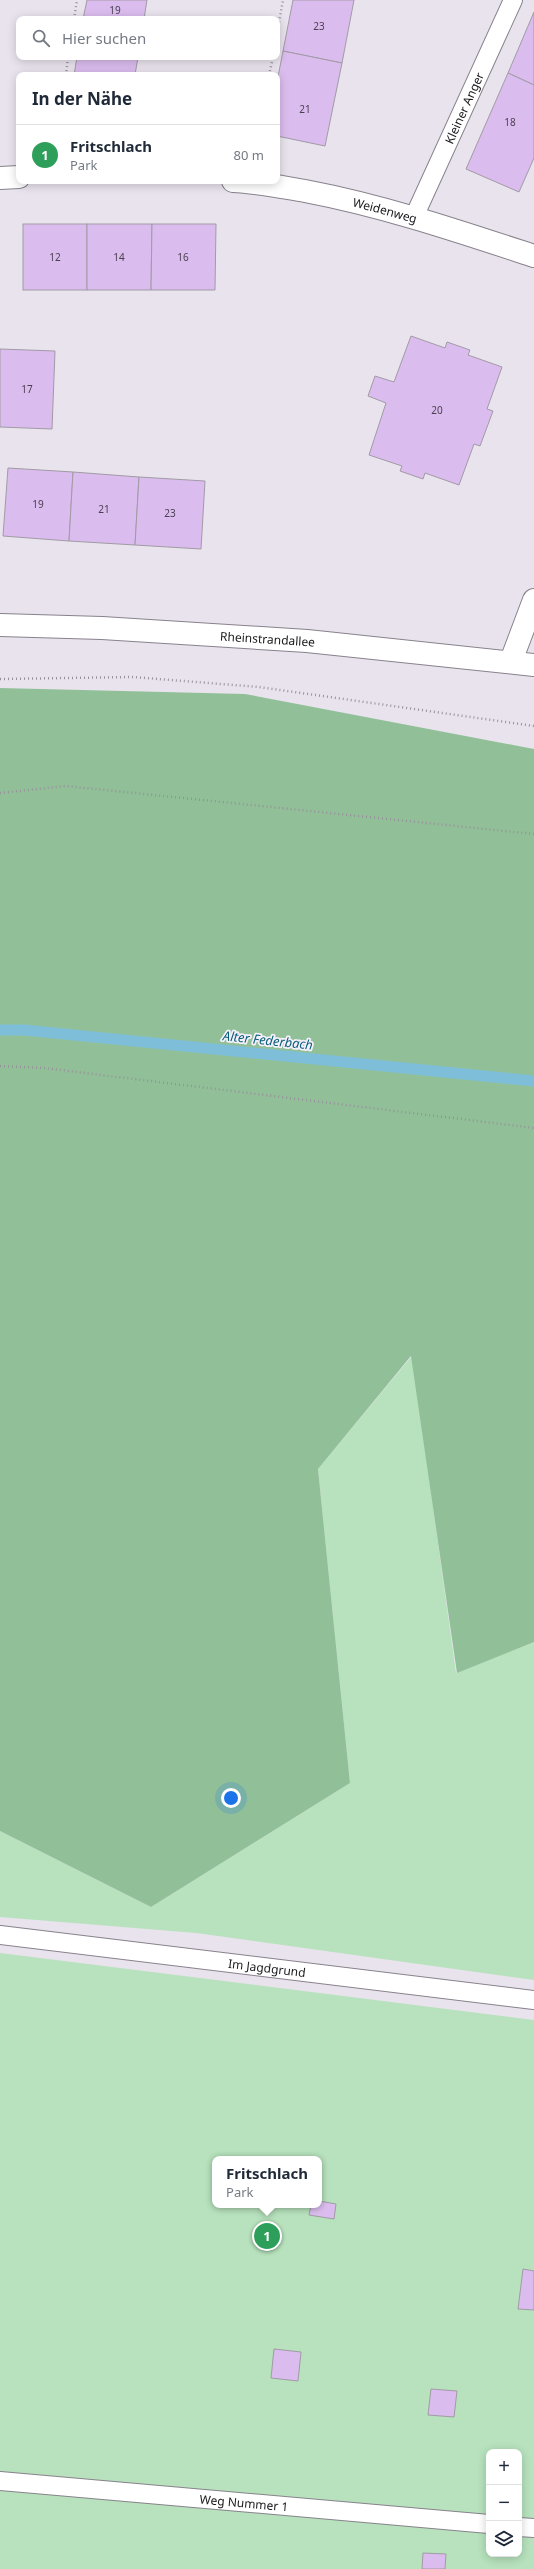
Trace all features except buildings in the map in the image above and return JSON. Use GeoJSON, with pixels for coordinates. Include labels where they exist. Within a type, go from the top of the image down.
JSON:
{"type":"FeatureCollection","features":[{"type":"Feature","properties":{"kind":"street"},"geometry":{"type":"LineString","coordinates":[[0,178],[16,177]]}},
{"type":"Feature","properties":{"kind":"street","name":"Weidenweg"},"geometry":{"type":"LineString","coordinates":[[266,184],[345,199],[414,216],[534,256]]}},
{"type":"Feature","properties":{"kind":"street"},"geometry":{"type":"LineString","coordinates":[[511,662],[534,600]]}},
{"type":"Feature","properties":{"kind":"street","name":"Rheinstrandallee"},"geometry":{"type":"LineString","coordinates":[[0,625],[102,628],[299,641],[534,665]]}},
{"type":"Feature","properties":{"kind":"lane","name":"Kleiner Anger"},"geometry":{"type":"LineString","coordinates":[[414,216],[513,0]]}},
{"type":"Feature","properties":{"kind":"lane","name":"Im Jagdgrund"},"geometry":{"type":"LineString","coordinates":[[0,1935],[534,2000]]}},
{"type":"Feature","properties":{"kind":"lane","name":"Weg Nummer 1"},"geometry":{"type":"LineString","coordinates":[[0,2481],[486,2524]]}},
{"type":"Feature","properties":{"kind":"lane"},"geometry":{"type":"LineString","coordinates":[[522,2527],[534,2528]]}},
{"type":"Feature","properties":{"kind":"path"},"geometry":{"type":"LineString","coordinates":[[74,16],[77,0]]}},
{"type":"Feature","properties":{"kind":"path"},"geometry":{"type":"LineString","coordinates":[[280,17],[283,0]]}},
{"type":"Feature","properties":{"kind":"path"},"geometry":{"type":"LineString","coordinates":[[66,72],[68,60]]}},
{"type":"Feature","properties":{"kind":"path"},"geometry":{"type":"LineString","coordinates":[[270,72],[272,60]]}},
{"type":"Feature","properties":{"kind":"path"},"geometry":{"type":"LineString","coordinates":[[0,679],[133,677],[259,687],[534,726]]}},
{"type":"Feature","properties":{"kind":"path"},"geometry":{"type":"LineString","coordinates":[[0,793],[66,786],[534,834]]}},
{"type":"Feature","properties":{"kind":"path"},"geometry":{"type":"LineString","coordinates":[[0,1066],[44,1068],[534,1128]]}},
{"type":"Feature","properties":{"kind":"green space"},"geometry":{"type":"Polygon","coordinates":[[[0,688],[245,694],[534,749],[534,1642],[457,1673],[411,1356],[318,1469],[350,1783],[151,1907],[0,1831],[0,688]]]}},
{"type":"Feature","properties":{"kind":"green space"},"geometry":{"type":"Polygon","coordinates":[[[412,1356],[456,1673],[534,1642],[534,1980],[196,1933],[0,1917],[0,1831],[151,1907],[350,1783],[318,1469],[412,1356]]]}},
{"type":"Feature","properties":{"kind":"green space"},"geometry":{"type":"Polygon","coordinates":[[[0,1953],[534,2020],[534,2569],[0,2569],[0,1953]]]}},
{"type":"Feature","properties":{"kind":"waterway","name":"Alter Federbach"},"geometry":{"type":"LineString","coordinates":[[0,1030],[24,1030],[534,1081]]}},
{"type":"Feature","properties":{"kind":"place","name":"Fritschlach"},"geometry":{"type":"Point","coordinates":[267,2236]}}]}
